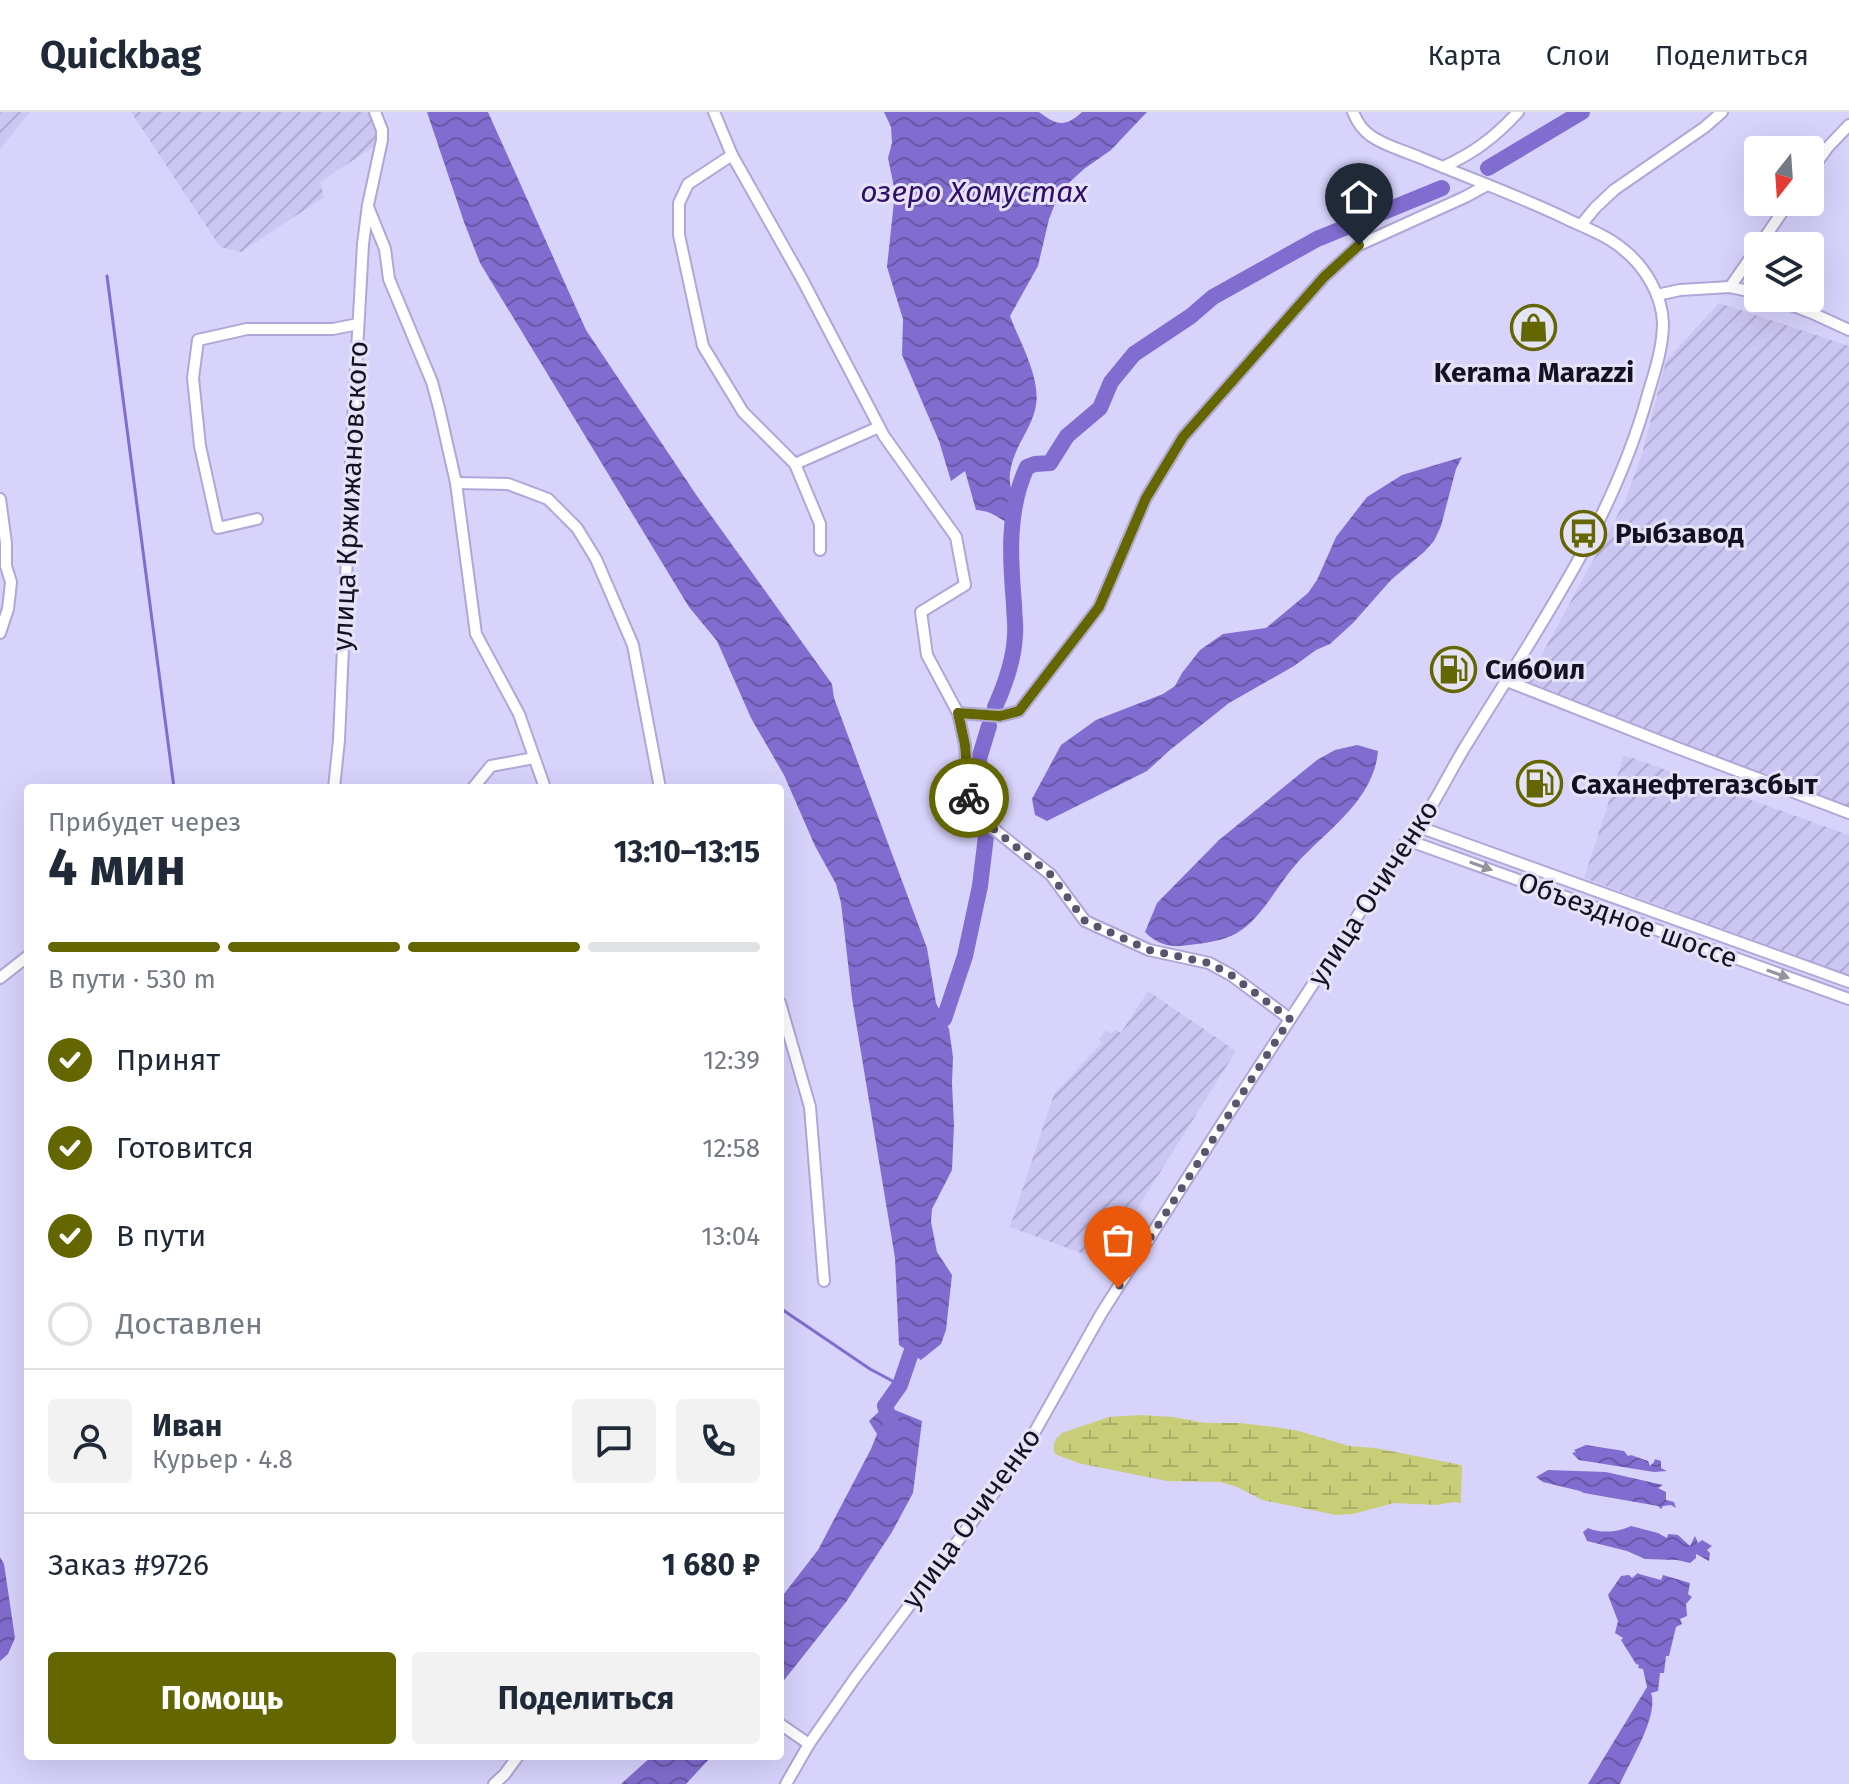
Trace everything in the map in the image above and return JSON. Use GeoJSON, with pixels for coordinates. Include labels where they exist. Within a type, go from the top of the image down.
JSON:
{"type":"FeatureCollection","features":[{"type":"Feature","properties":{"kind":"street","name":"улица Кржижановского"},"geometry":{"type":"LineString","coordinates":[[334,784],[358,324],[368,205],[382,140],[382,130],[375,112]]}},
{"type":"Feature","properties":{"kind":"street"},"geometry":{"type":"LineString","coordinates":[[714,112],[732,155],[803,281],[879,427],[956,537],[965,585],[921,612],[927,655],[958,713],[965,745],[969,809],[1051,875],[1085,921],[1149,950],[1209,963],[1231,975],[1290,1019]]}},
{"type":"Feature","properties":{"kind":"street","name":"улица Очиченко"},"geometry":{"type":"LineString","coordinates":[[786,1784],[809,1744],[855,1678],[1020,1458],[1101,1314],[1290,1019],[1407,840],[1419,827],[1581,554],[1625,465],[1642,415],[1662,340],[1663,322],[1657,295],[1641,267],[1625,250],[1608,238],[1531,201],[1370,135],[1358,124],[1353,112]]}},
{"type":"Feature","properties":{"kind":"street"},"geometry":{"type":"LineString","coordinates":[[1443,167],[1466,157],[1491,139],[1518,112]]}},
{"type":"Feature","properties":{"kind":"street"},"geometry":{"type":"LineString","coordinates":[[1581,225],[1614,190],[1722,112]]}},
{"type":"Feature","properties":{"kind":"street"},"geometry":{"type":"LineString","coordinates":[[1824,153],[1849,125]]}},
{"type":"Feature","properties":{"kind":"street"},"geometry":{"type":"LineString","coordinates":[[732,155],[688,184],[679,203],[683,257],[703,346],[743,412],[795,464],[820,524],[820,550]]}},
{"type":"Feature","properties":{"kind":"street"},"geometry":{"type":"LineString","coordinates":[[958,713],[1000,716],[1019,711],[1099,607],[1146,498],[1183,437],[1324,277],[1359,245],[1487,185]]}},
{"type":"Feature","properties":{"kind":"street","name":"улица Кржижановского"},"geometry":{"type":"LineString","coordinates":[[368,205],[385,249],[389,279],[432,382],[456,483],[476,634],[519,714],[544,784]]}},
{"type":"Feature","properties":{"kind":"street"},"geometry":{"type":"LineString","coordinates":[[1730,287],[1744,266]]}},
{"type":"Feature","properties":{"kind":"street"},"geometry":{"type":"LineString","coordinates":[[1657,295],[1680,290],[1730,287],[1744,290]]}},
{"type":"Feature","properties":{"kind":"street"},"geometry":{"type":"LineString","coordinates":[[1809,312],[1849,330]]}},
{"type":"Feature","properties":{"kind":"street"},"geometry":{"type":"LineString","coordinates":[[257,519],[218,528],[200,446],[193,378],[198,340],[247,329],[333,329],[358,324]]}},
{"type":"Feature","properties":{"kind":"street"},"geometry":{"type":"LineString","coordinates":[[795,464],[879,427]]}},
{"type":"Feature","properties":{"kind":"street"},"geometry":{"type":"LineString","coordinates":[[456,483],[508,484],[548,499],[577,528],[596,559],[633,645],[659,784]]}},
{"type":"Feature","properties":{"kind":"street"},"geometry":{"type":"LineString","coordinates":[[0,499],[6,566],[11,582],[8,609],[0,633]]}},
{"type":"Feature","properties":{"kind":"street"},"geometry":{"type":"LineString","coordinates":[[1507,681],[1849,813]]}},
{"type":"Feature","properties":{"kind":"street"},"geometry":{"type":"LineString","coordinates":[[476,784],[491,766],[534,758]]}},
{"type":"Feature","properties":{"kind":"street","name":"Объездное шоссе"},"geometry":{"type":"LineString","coordinates":[[1419,827],[1849,982]]}},
{"type":"Feature","properties":{"kind":"street","name":"Объездное шоссе"},"geometry":{"type":"LineString","coordinates":[[1407,840],[1849,999]]}},
{"type":"Feature","properties":{"kind":"street"},"geometry":{"type":"LineString","coordinates":[[0,978],[24,959]]}},
{"type":"Feature","properties":{"kind":"street"},"geometry":{"type":"LineString","coordinates":[[784,1017],[810,1107],[824,1281]]}},
{"type":"Feature","properties":{"kind":"street"},"geometry":{"type":"LineString","coordinates":[[784,1727],[809,1744]]}},
{"type":"Feature","properties":{"kind":"street"},"geometry":{"type":"LineString","coordinates":[[494,1784],[515,1760]]}},
{"type":"Feature","properties":{"kind":"shaded area"},"geometry":{"type":"Polygon","coordinates":[[[0,112],[30,112],[0,149],[0,112]]]}},
{"type":"Feature","properties":{"kind":"shaded area"},"geometry":{"type":"Polygon","coordinates":[[[131,112],[369,112],[375,124],[376,145],[320,182],[324,197],[241,252],[220,247],[131,112]]]}},
{"type":"Feature","properties":{"kind":"shaded area"},"geometry":{"type":"Polygon","coordinates":[[[1719,303],[1849,346],[1849,808],[1527,682],[1625,501],[1642,454],[1666,361],[1719,303]]]}},
{"type":"Feature","properties":{"kind":"shaded area"},"geometry":{"type":"Polygon","coordinates":[[[1624,755],[1849,835],[1849,975],[1584,878],[1624,755]]]}},
{"type":"Feature","properties":{"kind":"shaded area"},"geometry":{"type":"Polygon","coordinates":[[[1148,991],[1236,1051],[1103,1261],[1010,1227],[1054,1094],[1102,1043],[1099,1039],[1106,1030],[1111,1034],[1115,1030],[1121,1033],[1148,991]]]}},
{"type":"Feature","properties":{"kind":"green space"},"geometry":{"type":"Polygon","coordinates":[[[1142,1415],[1275,1427],[1349,1446],[1462,1465],[1461,1503],[1394,1503],[1353,1514],[1336,1515],[1262,1500],[1220,1482],[1168,1481],[1078,1463],[1055,1454],[1055,1442],[1062,1433],[1109,1417],[1142,1415]]]}},
{"type":"Feature","properties":{"kind":"water"},"geometry":{"type":"Polygon","coordinates":[[[427,112],[488,112],[586,330],[697,496],[832,684],[834,698],[927,948],[936,1003],[949,1029],[953,1057],[952,1170],[932,1209],[931,1222],[937,1252],[952,1275],[946,1330],[941,1344],[921,1360],[899,1345],[895,1258],[836,884],[815,846],[784,775],[751,718],[717,641],[689,607],[480,263],[427,112]]]}},
{"type":"Feature","properties":{"kind":"water","name":"озеро Хомустах"},"geometry":{"type":"Polygon","coordinates":[[[884,112],[1039,112],[1060,123],[1070,121],[1082,112],[1147,112],[1111,150],[1060,191],[1049,219],[1038,266],[1010,316],[1033,375],[1037,399],[1010,473],[1011,488],[1017,503],[1012,525],[991,513],[976,510],[965,471],[951,481],[939,441],[902,355],[903,319],[887,267],[895,192],[888,158],[892,143],[891,127],[884,112]]]}},
{"type":"Feature","properties":{"kind":"water"},"geometry":{"type":"Polygon","coordinates":[[[1462,457],[1434,541],[1391,580],[1330,644],[1229,703],[1147,771],[1047,821],[1035,815],[1032,799],[1061,745],[1096,720],[1163,694],[1175,686],[1200,650],[1223,634],[1266,628],[1308,593],[1336,537],[1367,497],[1402,475],[1462,457]]]}},
{"type":"Feature","properties":{"kind":"water"},"geometry":{"type":"Polygon","coordinates":[[[1357,745],[1378,751],[1368,785],[1347,813],[1297,863],[1246,926],[1226,938],[1182,946],[1160,943],[1145,932],[1157,903],[1219,840],[1317,760],[1335,750],[1357,745]]]}},
{"type":"Feature","properties":{"kind":"water"},"geometry":{"type":"Polygon","coordinates":[[[885,1406],[922,1421],[913,1493],[892,1532],[846,1602],[784,1680],[784,1594],[818,1550],[871,1449],[877,1434],[869,1421],[885,1406]]]}},
{"type":"Feature","properties":{"kind":"water"},"geometry":{"type":"Polygon","coordinates":[[[1586,1445],[1624,1451],[1628,1456],[1648,1461],[1650,1466],[1655,1459],[1661,1461],[1661,1468],[1667,1471],[1654,1472],[1579,1460],[1572,1453],[1586,1445]]]}},
{"type":"Feature","properties":{"kind":"water"},"geometry":{"type":"Polygon","coordinates":[[[1548,1470],[1606,1472],[1663,1485],[1658,1488],[1666,1492],[1666,1500],[1674,1502],[1676,1508],[1671,1505],[1661,1509],[1584,1493],[1543,1482],[1536,1477],[1548,1470]]]}},
{"type":"Feature","properties":{"kind":"water"},"geometry":{"type":"Polygon","coordinates":[[[1631,1526],[1667,1538],[1668,1534],[1678,1535],[1690,1546],[1695,1536],[1698,1543],[1702,1540],[1712,1546],[1707,1550],[1710,1553],[1709,1561],[1696,1554],[1690,1563],[1645,1559],[1587,1541],[1583,1532],[1588,1528],[1610,1532],[1631,1526]]]}},
{"type":"Feature","properties":{"kind":"water"},"geometry":{"type":"Polygon","coordinates":[[[0,1557],[4,1564],[15,1638],[8,1654],[0,1661],[0,1557]]]}},
{"type":"Feature","properties":{"kind":"water"},"geometry":{"type":"Polygon","coordinates":[[[1638,1573],[1661,1580],[1663,1575],[1690,1583],[1688,1594],[1692,1597],[1686,1604],[1687,1616],[1680,1619],[1682,1624],[1676,1627],[1664,1673],[1660,1673],[1658,1691],[1651,1693],[1651,1714],[1647,1726],[1620,1784],[1588,1784],[1647,1687],[1643,1669],[1638,1668],[1639,1665],[1621,1640],[1623,1638],[1615,1633],[1618,1621],[1608,1595],[1621,1576],[1629,1575],[1632,1578],[1638,1573]]]}},
{"type":"Feature","properties":{"kind":"water"},"geometry":{"type":"Polygon","coordinates":[[[648,1760],[708,1760],[686,1784],[621,1784],[648,1760]]]}},
{"type":"Feature","properties":{"kind":"waterway"},"geometry":{"type":"LineString","coordinates":[[1488,168],[1582,112]]}},
{"type":"Feature","properties":{"kind":"waterway"},"geometry":{"type":"LineString","coordinates":[[995,707],[1014,644],[1013,517],[1027,467],[1050,463],[1067,436],[1100,408],[1111,382],[1134,354],[1191,316],[1213,297],[1317,239],[1442,188]]}},
{"type":"Feature","properties":{"kind":"waterway"},"geometry":{"type":"LineString","coordinates":[[107,276],[173,784]]}},
{"type":"Feature","properties":{"kind":"waterway"},"geometry":{"type":"LineString","coordinates":[[986,814],[979,759],[989,726]]}},
{"type":"Feature","properties":{"kind":"waterway"},"geometry":{"type":"LineString","coordinates":[[944,1019],[965,956],[980,886],[986,836]]}},
{"type":"Feature","properties":{"kind":"waterway"},"geometry":{"type":"LineString","coordinates":[[784,1311],[870,1369],[900,1385]]}},
{"type":"Feature","properties":{"kind":"waterway"},"geometry":{"type":"LineString","coordinates":[[891,1424],[885,1406],[900,1385],[911,1353]]}},
{"type":"Feature","properties":{"kind":"way so far"},"geometry":{"type":"LineString","coordinates":[[969,798],[969,809],[1051,875],[1085,921],[1149,950],[1209,963],[1231,975],[1290,1019],[1118,1288]]}},
{"type":"Feature","properties":{"kind":"place","name":"Kerama Marazzi"},"geometry":{"type":"Point","coordinates":[1534,328]}},
{"type":"Feature","properties":{"kind":"place","name":"Рыбзавод"},"geometry":{"type":"Point","coordinates":[1584,533]}},
{"type":"Feature","properties":{"kind":"place","name":"СибОил"},"geometry":{"type":"Point","coordinates":[1454,669]}},
{"type":"Feature","properties":{"kind":"place","name":"Саханефтегазсбыт"},"geometry":{"type":"Point","coordinates":[1540,784]}},
{"type":"Feature","properties":{"kind":"route"},"geometry":{"type":"LineString","coordinates":[[969,798],[965,745],[958,713],[1000,716],[1019,711],[1099,607],[1146,498],[1183,437],[1324,277],[1359,245]]}}]}
